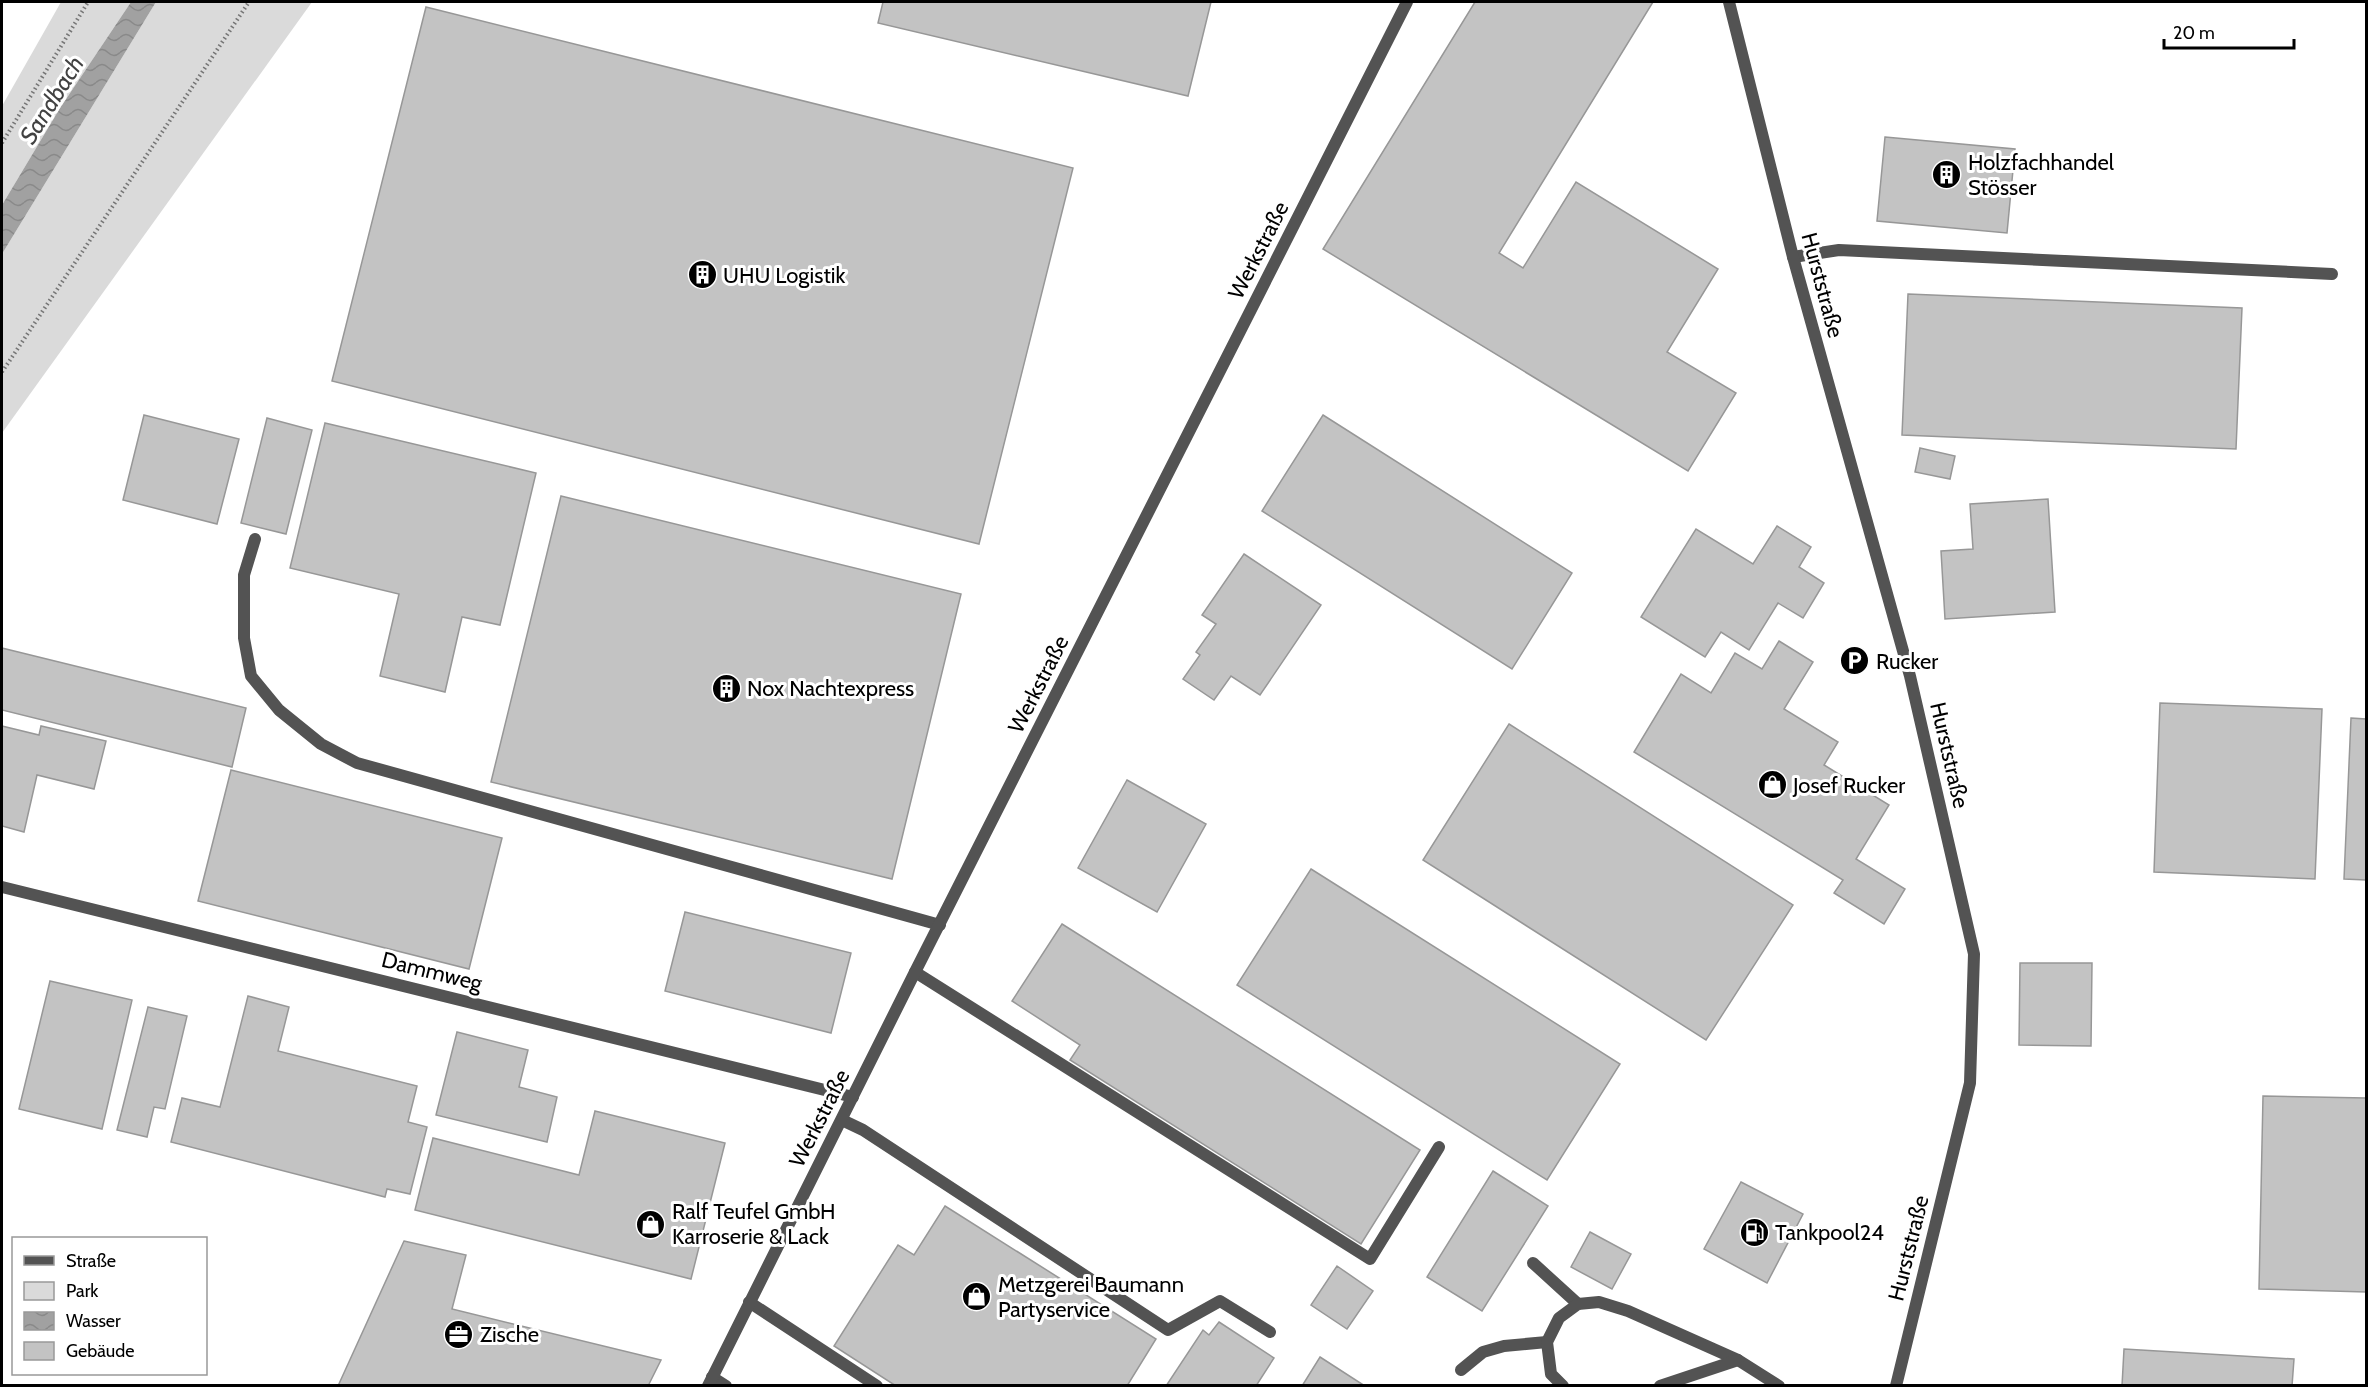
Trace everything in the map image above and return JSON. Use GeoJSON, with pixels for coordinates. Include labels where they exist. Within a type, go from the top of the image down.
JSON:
{"type":"FeatureCollection","features":[{"type":"Feature","properties":{"kind":"street","name":"Werkstraße"},"geometry":{"type":"LineString","coordinates":[[710,1381],[1407,2]]}},
{"type":"Feature","properties":{"kind":"street","name":"Hurststraße"},"geometry":{"type":"LineString","coordinates":[[1729,2],[1793,257],[1910,676],[1974,954],[1970,1083],[1896,1386]]}},
{"type":"Feature","properties":{"kind":"street"},"geometry":{"type":"LineString","coordinates":[[1793,257],[1839,250],[2331,274]]}},
{"type":"Feature","properties":{"kind":"street"},"geometry":{"type":"LineString","coordinates":[[255,538],[244,575],[244,638],[251,676],[279,710],[321,744],[357,763],[940,925]]}},
{"type":"Feature","properties":{"kind":"street","name":"Dammweg"},"geometry":{"type":"LineString","coordinates":[[2,887],[853,1097]]}},
{"type":"Feature","properties":{"kind":"street"},"geometry":{"type":"LineString","coordinates":[[915,972],[1370,1259],[1439,1147]]}},
{"type":"Feature","properties":{"kind":"street"},"geometry":{"type":"LineString","coordinates":[[842,1120],[862,1130],[1168,1330],[1220,1301],[1270,1332]]}},
{"type":"Feature","properties":{"kind":"street"},"geometry":{"type":"LineString","coordinates":[[1533,1263],[1578,1304]]}},
{"type":"Feature","properties":{"kind":"street"},"geometry":{"type":"LineString","coordinates":[[749,1302],[877,1386]]}},
{"type":"Feature","properties":{"kind":"street"},"geometry":{"type":"LineString","coordinates":[[1563,1386],[1551,1374],[1547,1342],[1559,1318],[1578,1304],[1599,1302],[1628,1311],[1738,1360],[1779,1386]]}},
{"type":"Feature","properties":{"kind":"street"},"geometry":{"type":"LineString","coordinates":[[1461,1370],[1483,1352],[1504,1346],[1547,1342]]}},
{"type":"Feature","properties":{"kind":"street"},"geometry":{"type":"LineString","coordinates":[[1660,1386],[1738,1360]]}},
{"type":"Feature","properties":{"kind":"street"},"geometry":{"type":"LineString","coordinates":[[710,1381],[726,1386]]}},
{"type":"Feature","properties":{"kind":"path"},"geometry":{"type":"LineString","coordinates":[[2,143],[88,2]]}},
{"type":"Feature","properties":{"kind":"path"},"geometry":{"type":"LineString","coordinates":[[2,372],[249,2]]}},
{"type":"Feature","properties":{"kind":"green space"},"geometry":{"type":"Polygon","coordinates":[[[61,2],[131,2],[60,108],[2,205],[2,106],[61,2]]]}},
{"type":"Feature","properties":{"kind":"green space"},"geometry":{"type":"Polygon","coordinates":[[[156,2],[312,2],[2,433],[2,254],[156,2]]]}},
{"type":"Feature","properties":{"kind":"water"},"geometry":{"type":"Polygon","coordinates":[[[131,2],[156,2],[2,254],[2,205],[60,108],[131,2]]]}},
{"type":"Feature","properties":{"kind":"building"},"geometry":{"type":"Polygon","coordinates":[[[883,2],[1211,2],[1188,96],[878,23],[883,2]]]}},
{"type":"Feature","properties":{"kind":"building"},"geometry":{"type":"Polygon","coordinates":[[[1475,2],[1653,2],[1499,253],[1523,268],[1576,182],[1718,269],[1667,352],[1736,393],[1688,471],[1323,249],[1475,2]]]}},
{"type":"Feature","properties":{"kind":"building","name":"UHU Logistik"},"geometry":{"type":"Polygon","coordinates":[[[426,7],[1073,168],[979,544],[332,381],[426,7]]]}},
{"type":"Feature","properties":{"kind":"building","name":"Holzfachhandel Stösser"},"geometry":{"type":"Polygon","coordinates":[[[1885,137],[2015,149],[2007,233],[1877,221],[1885,137]]]}},
{"type":"Feature","properties":{"kind":"building"},"geometry":{"type":"Polygon","coordinates":[[[1908,294],[2242,308],[2236,449],[1902,435],[1908,294]]]}},
{"type":"Feature","properties":{"kind":"building"},"geometry":{"type":"Polygon","coordinates":[[[144,415],[239,439],[217,524],[123,500],[144,415]]]}},
{"type":"Feature","properties":{"kind":"building"},"geometry":{"type":"Polygon","coordinates":[[[1323,415],[1572,573],[1512,669],[1262,511],[1323,415]]]}},
{"type":"Feature","properties":{"kind":"building"},"geometry":{"type":"Polygon","coordinates":[[[267,418],[312,430],[286,534],[241,523],[267,418]]]}},
{"type":"Feature","properties":{"kind":"building"},"geometry":{"type":"Polygon","coordinates":[[[325,423],[536,473],[500,625],[462,617],[445,692],[380,676],[399,594],[290,568],[325,423]]]}},
{"type":"Feature","properties":{"kind":"building"},"geometry":{"type":"Polygon","coordinates":[[[1920,448],[1955,456],[1950,479],[1915,472],[1920,448]]]}},
{"type":"Feature","properties":{"kind":"building","name":"Nox Nachtexpress"},"geometry":{"type":"Polygon","coordinates":[[[561,496],[961,594],[892,879],[491,782],[561,496]]]}},
{"type":"Feature","properties":{"kind":"building"},"geometry":{"type":"Polygon","coordinates":[[[2048,499],[2055,612],[1945,619],[1941,551],[1973,549],[1970,504],[2048,499]]]}},
{"type":"Feature","properties":{"kind":"building"},"geometry":{"type":"Polygon","coordinates":[[[1777,526],[1811,547],[1799,567],[1824,583],[1803,618],[1778,603],[1749,650],[1721,632],[1705,657],[1641,617],[1696,529],[1753,564],[1777,526]]]}},
{"type":"Feature","properties":{"kind":"building"},"geometry":{"type":"Polygon","coordinates":[[[1244,554],[1321,605],[1260,695],[1231,676],[1214,700],[1183,679],[1200,655],[1196,652],[1216,624],[1202,615],[1244,554]]]}},
{"type":"Feature","properties":{"kind":"building","name":"Josef Rucker"},"geometry":{"type":"Polygon","coordinates":[[[1779,641],[1813,662],[1784,709],[1838,742],[1824,765],[1889,805],[1856,859],[1905,889],[1884,924],[1834,893],[1843,880],[1634,752],[1681,674],[1711,693],[1735,653],[1762,669],[1779,641]]]}},
{"type":"Feature","properties":{"kind":"building"},"geometry":{"type":"Polygon","coordinates":[[[2,648],[246,708],[232,767],[2,710],[2,648]]]}},
{"type":"Feature","properties":{"kind":"building"},"geometry":{"type":"Polygon","coordinates":[[[2160,703],[2322,709],[2315,879],[2154,872],[2160,703]]]}},
{"type":"Feature","properties":{"kind":"building"},"geometry":{"type":"Polygon","coordinates":[[[2351,718],[2366,719],[2366,880],[2344,879],[2351,718]]]}},
{"type":"Feature","properties":{"kind":"building"},"geometry":{"type":"Polygon","coordinates":[[[1509,724],[1793,905],[1706,1040],[1423,860],[1509,724]]]}},
{"type":"Feature","properties":{"kind":"building"},"geometry":{"type":"Polygon","coordinates":[[[2,726],[39,735],[41,726],[106,741],[94,789],[37,775],[24,832],[2,826],[2,726]]]}},
{"type":"Feature","properties":{"kind":"building"},"geometry":{"type":"Polygon","coordinates":[[[231,770],[502,838],[469,969],[198,901],[231,770]]]}},
{"type":"Feature","properties":{"kind":"building"},"geometry":{"type":"Polygon","coordinates":[[[1127,780],[1206,824],[1157,912],[1078,868],[1127,780]]]}},
{"type":"Feature","properties":{"kind":"building"},"geometry":{"type":"Polygon","coordinates":[[[1311,869],[1620,1064],[1547,1180],[1237,985],[1311,869]]]}},
{"type":"Feature","properties":{"kind":"building"},"geometry":{"type":"Polygon","coordinates":[[[685,912],[851,953],[831,1033],[665,991],[685,912]]]}},
{"type":"Feature","properties":{"kind":"building"},"geometry":{"type":"Polygon","coordinates":[[[1062,924],[1420,1150],[1361,1244],[1070,1060],[1080,1045],[1012,1001],[1062,924]]]}},
{"type":"Feature","properties":{"kind":"building"},"geometry":{"type":"Polygon","coordinates":[[[2020,963],[2092,963],[2091,1046],[2019,1045],[2020,963]]]}},
{"type":"Feature","properties":{"kind":"building"},"geometry":{"type":"Polygon","coordinates":[[[50,981],[132,1000],[102,1129],[19,1109],[50,981]]]}},
{"type":"Feature","properties":{"kind":"building"},"geometry":{"type":"Polygon","coordinates":[[[248,996],[289,1007],[278,1051],[417,1086],[408,1122],[427,1127],[410,1194],[387,1189],[385,1197],[171,1142],[182,1098],[220,1107],[248,996]]]}},
{"type":"Feature","properties":{"kind":"building"},"geometry":{"type":"Polygon","coordinates":[[[148,1007],[187,1016],[165,1109],[154,1107],[147,1137],[117,1130],[148,1007]]]}},
{"type":"Feature","properties":{"kind":"building"},"geometry":{"type":"Polygon","coordinates":[[[457,1032],[528,1050],[519,1087],[557,1097],[547,1142],[436,1115],[457,1032]]]}},
{"type":"Feature","properties":{"kind":"building"},"geometry":{"type":"Polygon","coordinates":[[[2263,1096],[2366,1098],[2366,1292],[2259,1289],[2263,1096]]]}},
{"type":"Feature","properties":{"kind":"building"},"geometry":{"type":"Polygon","coordinates":[[[595,1111],[725,1143],[691,1279],[415,1210],[433,1138],[579,1175],[595,1111]]]}},
{"type":"Feature","properties":{"kind":"building"},"geometry":{"type":"Polygon","coordinates":[[[1493,1171],[1548,1206],[1482,1311],[1427,1277],[1493,1171]]]}},
{"type":"Feature","properties":{"kind":"building","name":"Tankpool24"},"geometry":{"type":"Polygon","coordinates":[[[1741,1182],[1803,1214],[1767,1283],[1704,1249],[1741,1182]]]}},
{"type":"Feature","properties":{"kind":"building","name":"Metzgerei Baumann Partyservice"},"geometry":{"type":"Polygon","coordinates":[[[945,1206],[1156,1339],[1127,1386],[896,1386],[834,1346],[898,1245],[914,1255],[945,1206]]]}},
{"type":"Feature","properties":{"kind":"building"},"geometry":{"type":"Polygon","coordinates":[[[1590,1232],[1631,1254],[1612,1289],[1571,1267],[1590,1232]]]}},
{"type":"Feature","properties":{"kind":"building","name":"Zische"},"geometry":{"type":"Polygon","coordinates":[[[404,1241],[466,1255],[452,1309],[661,1360],[648,1386],[338,1386],[404,1241]]]}},
{"type":"Feature","properties":{"kind":"building"},"geometry":{"type":"Polygon","coordinates":[[[1337,1266],[1373,1291],[1347,1329],[1311,1305],[1337,1266]]]}},
{"type":"Feature","properties":{"kind":"building"},"geometry":{"type":"Polygon","coordinates":[[[1219,1322],[1274,1358],[1256,1386],[1166,1386],[1203,1330],[1209,1335],[1219,1322]]]}},
{"type":"Feature","properties":{"kind":"building"},"geometry":{"type":"Polygon","coordinates":[[[2124,1349],[2294,1359],[2292,1386],[2122,1386],[2124,1349]]]}},
{"type":"Feature","properties":{"kind":"building"},"geometry":{"type":"Polygon","coordinates":[[[1320,1357],[1365,1386],[1302,1386],[1320,1357]]]}},
{"type":"Feature","properties":{"kind":"place","name":"Holzfachhandel Stösser"},"geometry":{"type":"Point","coordinates":[1947,175]}},
{"type":"Feature","properties":{"kind":"place","name":"UHU Logistik"},"geometry":{"type":"Point","coordinates":[702,275]}},
{"type":"Feature","properties":{"kind":"place","name":"Rucker"},"geometry":{"type":"Point","coordinates":[1855,661]}},
{"type":"Feature","properties":{"kind":"place","name":"Nox Nachtexpress"},"geometry":{"type":"Point","coordinates":[726,688]}},
{"type":"Feature","properties":{"kind":"place","name":"Josef Rucker"},"geometry":{"type":"Point","coordinates":[1772,785]}},
{"type":"Feature","properties":{"kind":"place","name":"Ralf Teufel GmbH Karroserie & Lack"},"geometry":{"type":"Point","coordinates":[651,1224]}},
{"type":"Feature","properties":{"kind":"place","name":"Tankpool24"},"geometry":{"type":"Point","coordinates":[1754,1232]}},
{"type":"Feature","properties":{"kind":"place","name":"Metzgerei Baumann Partyservice"},"geometry":{"type":"Point","coordinates":[977,1297]}},
{"type":"Feature","properties":{"kind":"place","name":"Zische"},"geometry":{"type":"Point","coordinates":[459,1334]}},
{"type":"Feature","properties":{"kind":"water label","name":"Sandbach"},"geometry":{"type":"Point","coordinates":[52,100]}}]}
